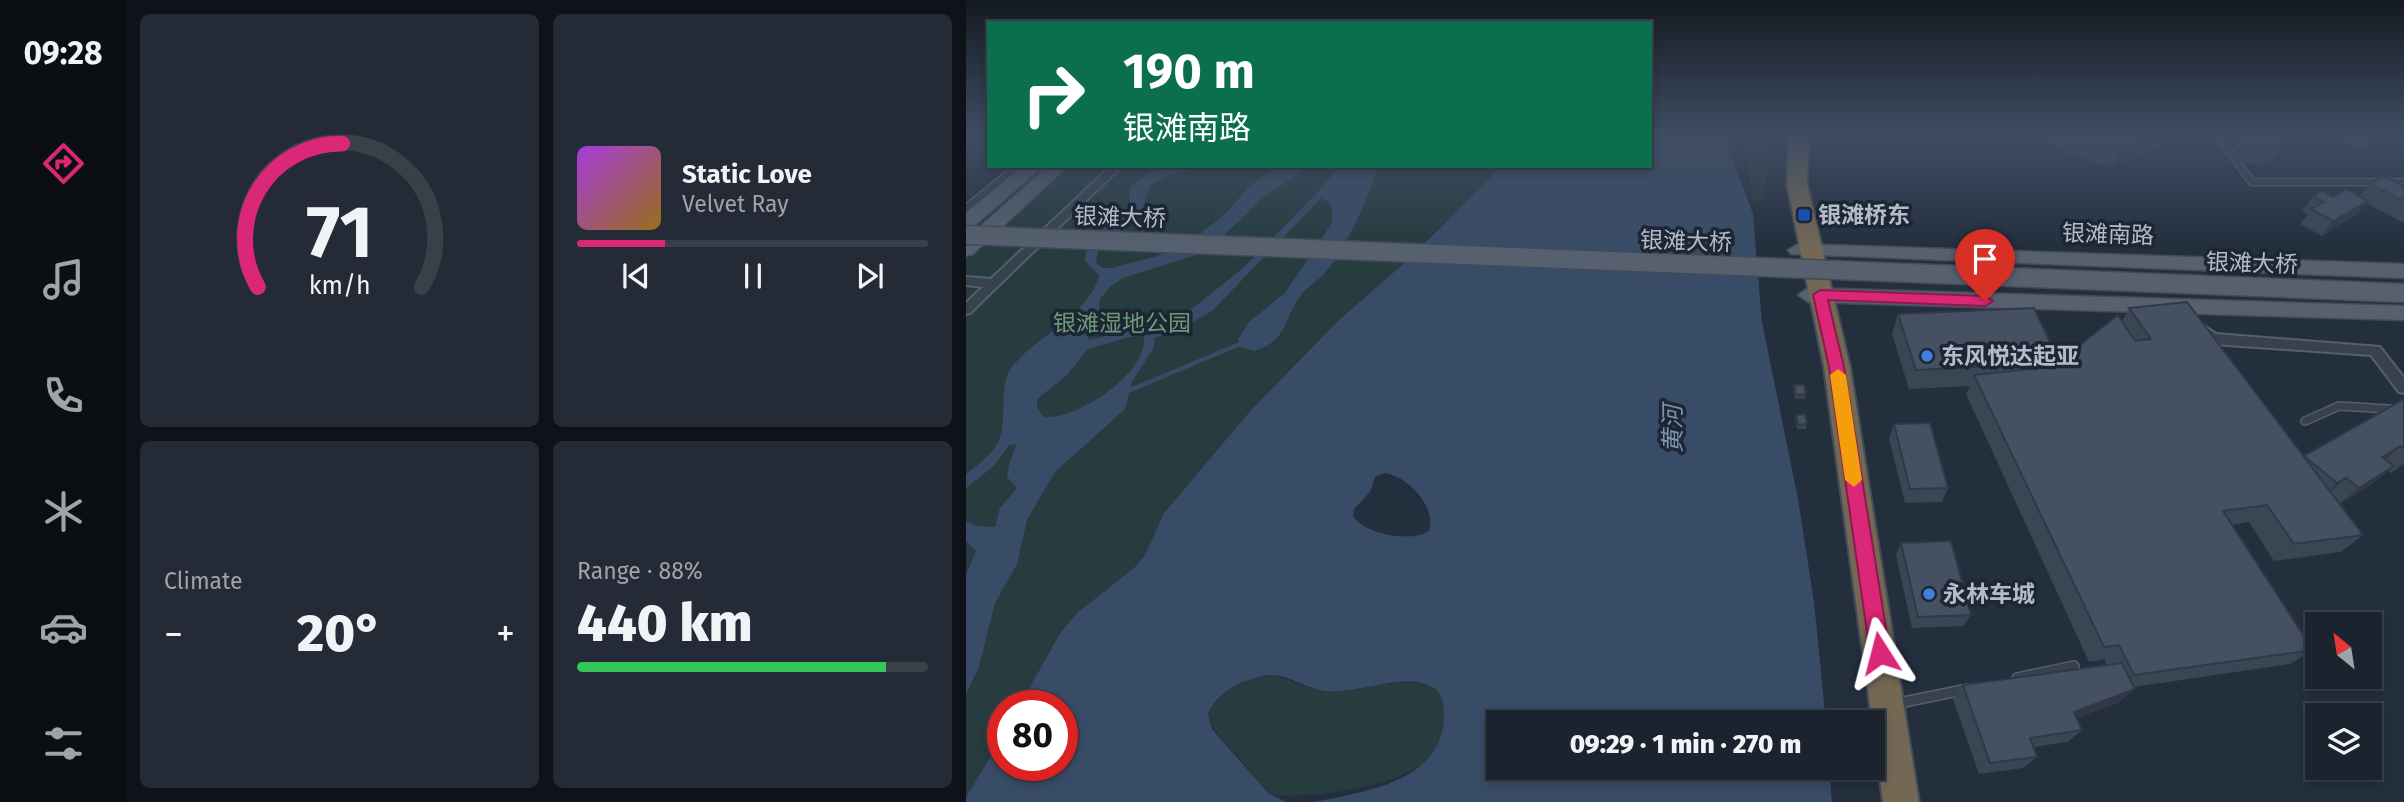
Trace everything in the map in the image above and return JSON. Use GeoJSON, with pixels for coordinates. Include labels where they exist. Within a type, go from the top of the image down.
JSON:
{"type":"FeatureCollection","features":[{"type":"Feature","properties":{"kind":"highway"},"geometry":{"type":"LineString","coordinates":[[1787,172],[1787,184],[1814,295],[1837,367],[1881,707],[1901,802]]}},
{"type":"Feature","properties":{"kind":"highway"},"geometry":{"type":"LineString","coordinates":[[1797,172],[1804,250]]}},
{"type":"Feature","properties":{"kind":"highway"},"geometry":{"type":"LineString","coordinates":[[1881,707],[1884,802]]}},
{"type":"Feature","properties":{"kind":"main road"},"geometry":{"type":"LineString","coordinates":[[968,217],[1026,172]]}},
{"type":"Feature","properties":{"kind":"main road"},"geometry":{"type":"LineString","coordinates":[[966,250],[1052,172]]}},
{"type":"Feature","properties":{"kind":"main road"},"geometry":{"type":"LineString","coordinates":[[968,217],[1006,214]]}},
{"type":"Feature","properties":{"kind":"main road","name":"银滩大桥"},"geometry":{"type":"LineString","coordinates":[[968,217],[2404,285]]}},
{"type":"Feature","properties":{"kind":"main road","name":"银滩大桥"},"geometry":{"type":"LineString","coordinates":[[966,235],[2404,293]]}},
{"type":"Feature","properties":{"kind":"main road","name":"银滩南路"},"geometry":{"type":"LineString","coordinates":[[1804,250],[2117,258],[2404,271]]}},
{"type":"Feature","properties":{"kind":"main road"},"geometry":{"type":"LineString","coordinates":[[1814,295],[2404,313]]}},
{"type":"Feature","properties":{"kind":"street"},"geometry":{"type":"LineString","coordinates":[[966,310],[1110,172]]}},
{"type":"Feature","properties":{"kind":"street"},"geometry":{"type":"LineString","coordinates":[[966,281],[994,284]]}},
{"type":"Feature","properties":{"kind":"street"},"geometry":{"type":"LineString","coordinates":[[2178,308],[2213,339],[2375,349],[2404,388]]}},
{"type":"Feature","properties":{"kind":"lane"},"geometry":{"type":"LineString","coordinates":[[968,217],[1012,172]]}},
{"type":"Feature","properties":{"kind":"lane"},"geometry":{"type":"LineString","coordinates":[[2245,172],[2252,182],[2404,182]]}},
{"type":"Feature","properties":{"kind":"lane"},"geometry":{"type":"LineString","coordinates":[[2305,421],[2339,406],[2404,410]]}},
{"type":"Feature","properties":{"kind":"lane"},"geometry":{"type":"LineString","coordinates":[[2008,680],[2074,666]]}},
{"type":"Feature","properties":{"kind":"lane"},"geometry":{"type":"LineString","coordinates":[[1881,707],[1981,686]]}},
{"type":"Feature","properties":{"kind":"green space","name":"银滩湿地公园"},"geometry":{"type":"Polygon","coordinates":[[[1052,172],[1496,172],[1409,259],[1340,319],[1252,409],[1164,513],[1145,555],[1134,568],[1077,613],[1060,633],[1028,690],[987,690],[987,762],[966,797],[966,249],[1052,172]]]}},
{"type":"Feature","properties":{"kind":"green space"},"geometry":{"type":"Polygon","coordinates":[[[1749,172],[1767,172],[1764,200],[1753,202],[1749,172]]]}},
{"type":"Feature","properties":{"kind":"green space"},"geometry":{"type":"Polygon","coordinates":[[[1275,675],[1326,691],[1412,682],[1425,684],[1440,694],[1443,702],[1444,722],[1438,745],[1422,765],[1380,783],[1329,793],[1268,793],[1217,733],[1208,714],[1227,691],[1255,678],[1275,675]]]}},
{"type":"Feature","properties":{"kind":"water"},"geometry":{"type":"Polygon","coordinates":[[[1151,172],[1180,172],[1150,185],[1141,215],[1098,250],[1096,263],[1103,268],[1157,256],[1192,240],[1223,216],[1250,186],[1268,172],[1301,172],[1265,196],[1216,243],[1196,255],[1123,278],[1109,288],[1100,299],[1098,318],[1090,329],[1088,340],[1163,323],[1193,308],[1242,269],[1334,172],[1376,172],[1363,207],[1341,250],[1325,273],[1301,295],[1280,335],[1274,341],[1254,351],[1241,347],[1238,339],[1249,322],[1285,293],[1332,223],[1332,208],[1321,198],[1212,311],[1181,329],[1155,338],[1154,347],[1132,382],[1125,409],[1055,472],[1027,520],[1017,564],[995,603],[979,667],[966,694],[966,575],[976,551],[966,541],[966,521],[976,526],[995,527],[1000,508],[1017,488],[1007,477],[1017,444],[1009,445],[995,465],[966,488],[966,474],[994,449],[999,439],[1005,386],[1012,367],[1086,301],[1099,275],[1085,261],[1089,245],[1101,231],[1130,209],[1129,189],[1151,172]],[[1129,337],[1088,349],[1066,376],[1037,399],[1037,408],[1044,417],[1058,416],[1091,403],[1123,379],[1135,366],[1142,351],[1144,337],[1129,337]]]}},
{"type":"Feature","properties":{"kind":"water","name":"黄河"},"geometry":{"type":"Polygon","coordinates":[[[1496,172],[1737,172],[1753,214],[1762,322],[1798,499],[1814,602],[1825,710],[1486,710],[1486,780],[1830,780],[1832,802],[1314,802],[1377,788],[1415,770],[1430,756],[1440,739],[1444,717],[1441,697],[1434,688],[1410,681],[1351,690],[1324,691],[1271,675],[1246,681],[1230,689],[1217,699],[1208,714],[1212,729],[1268,793],[1286,802],[966,802],[966,797],[987,762],[987,781],[1078,781],[1078,690],[1028,690],[1060,633],[1077,613],[1134,568],[1145,555],[1164,513],[1252,409],[1340,319],[1409,259],[1496,172]],[[1385,473],[1375,477],[1370,492],[1354,509],[1353,516],[1367,528],[1388,535],[1411,536],[1429,531],[1429,512],[1411,486],[1394,475],[1385,473]]]}},
{"type":"Feature","properties":{"kind":"building"},"geometry":{"type":"Polygon","coordinates":[[[2383,176],[2404,186],[2404,201],[2370,184],[2383,176]]]}},
{"type":"Feature","properties":{"kind":"building"},"geometry":{"type":"Polygon","coordinates":[[[2346,189],[2368,201],[2333,221],[2311,209],[2324,202],[2313,196],[2322,191],[2333,197],[2346,189]]]}},
{"type":"Feature","properties":{"kind":"building"},"geometry":{"type":"Polygon","coordinates":[[[2187,302],[2363,535],[2294,544],[2267,505],[2223,511],[2305,638],[2305,651],[2134,675],[2119,645],[2104,647],[1974,375],[2069,365],[2065,357],[2118,315],[2135,341],[2151,339],[2129,308],[2187,302]]]}},
{"type":"Feature","properties":{"kind":"building"},"geometry":{"type":"Polygon","coordinates":[[[2034,308],[2060,363],[1916,370],[1898,314],[2034,308]]]}},
{"type":"Feature","properties":{"kind":"building"},"geometry":{"type":"Polygon","coordinates":[[[1794,385],[1804,385],[1806,394],[1796,395],[1794,385]]]}},
{"type":"Feature","properties":{"kind":"building"},"geometry":{"type":"Polygon","coordinates":[[[2404,399],[2404,448],[2401,446],[2382,457],[2394,466],[2359,488],[2346,478],[2337,483],[2304,456],[2404,399]]]}},
{"type":"Feature","properties":{"kind":"building"},"geometry":{"type":"Polygon","coordinates":[[[1805,414],[1807,424],[1798,425],[1796,415],[1805,414]]]}},
{"type":"Feature","properties":{"kind":"building"},"geometry":{"type":"Polygon","coordinates":[[[1930,423],[1948,488],[1910,489],[1894,424],[1930,423]]]}},
{"type":"Feature","properties":{"kind":"building"},"geometry":{"type":"Polygon","coordinates":[[[1951,541],[1971,615],[1918,617],[1901,543],[1951,541]]]}},
{"type":"Feature","properties":{"kind":"building"},"geometry":{"type":"Polygon","coordinates":[[[2122,663],[2135,689],[2074,712],[2082,730],[2030,738],[2037,757],[1990,763],[1963,685],[2122,663]]]}},
{"type":"Feature","properties":{"kind":"waterway"},"geometry":{"type":"LineString","coordinates":[[1128,391],[1240,344]]}},
{"type":"Feature","properties":{"kind":"slow traffic"},"geometry":{"type":"LineString","coordinates":[[1838,375],[1854,480]]}},
{"type":"Feature","properties":{"kind":"place","name":"银滩桥东"},"geometry":{"type":"Point","coordinates":[1804,215]}},
{"type":"Feature","properties":{"kind":"place","name":"东风悦达起亚"},"geometry":{"type":"Point","coordinates":[1927,356]}},
{"type":"Feature","properties":{"kind":"place","name":"永林车城"},"geometry":{"type":"Point","coordinates":[1929,594]}},
{"type":"Feature","properties":{"kind":"route"},"geometry":{"type":"LineString","coordinates":[[1880,653],[1837,367],[1820,295],[1985,301]]}}]}
